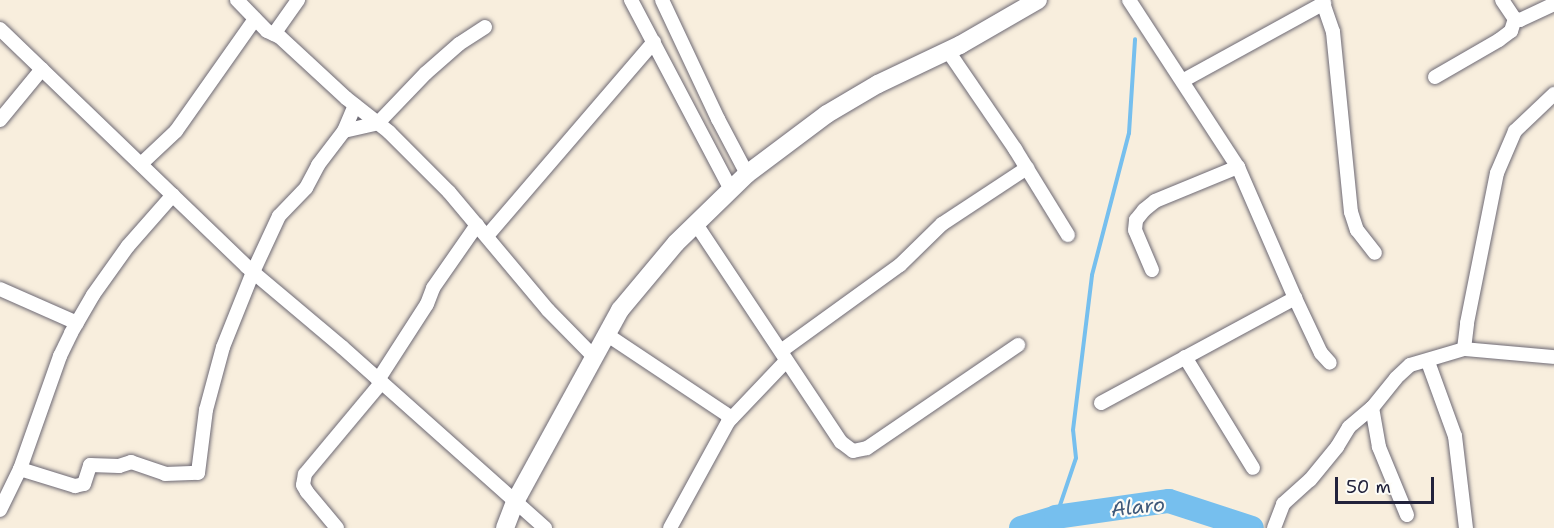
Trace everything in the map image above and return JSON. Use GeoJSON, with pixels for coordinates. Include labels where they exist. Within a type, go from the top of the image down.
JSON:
{"type":"FeatureCollection","features":[{"type":"Feature","properties":{"kind":"street"},"geometry":{"type":"LineString","coordinates":[[237,0],[255,19],[378,123],[449,192],[549,310],[593,356]]}},
{"type":"Feature","properties":{"kind":"street"},"geometry":{"type":"LineString","coordinates":[[274,34],[298,0]]}},
{"type":"Feature","properties":{"kind":"street"},"geometry":{"type":"LineString","coordinates":[[632,0],[731,190]]}},
{"type":"Feature","properties":{"kind":"street"},"geometry":{"type":"LineString","coordinates":[[663,0],[718,119],[747,174]]}},
{"type":"Feature","properties":{"kind":"street"},"geometry":{"type":"LineString","coordinates":[[1129,0],[1184,80],[1238,167],[1295,298],[1321,353],[1330,363]]}},
{"type":"Feature","properties":{"kind":"street"},"geometry":{"type":"LineString","coordinates":[[1502,0],[1515,19],[1520,20],[1554,4]]}},
{"type":"Feature","properties":{"kind":"street"},"geometry":{"type":"LineString","coordinates":[[1184,80],[1323,2],[1333,32],[1351,212],[1357,230],[1375,254]]}},
{"type":"Feature","properties":{"kind":"street"},"geometry":{"type":"LineString","coordinates":[[505,528],[516,500],[562,419],[606,334],[627,302],[676,243],[747,174],[827,114],[878,84],[948,51],[1026,3]]}},
{"type":"Feature","properties":{"kind":"street"},"geometry":{"type":"LineString","coordinates":[[141,164],[176,131],[255,19]]}},
{"type":"Feature","properties":{"kind":"street"},"geometry":{"type":"LineString","coordinates":[[1435,77],[1511,32],[1515,19]]}},
{"type":"Feature","properties":{"kind":"street"},"geometry":{"type":"LineString","coordinates":[[344,131],[378,123],[426,73],[459,44],[485,27]]}},
{"type":"Feature","properties":{"kind":"street"},"geometry":{"type":"LineString","coordinates":[[0,29],[253,272],[432,430],[516,500],[545,528]]}},
{"type":"Feature","properties":{"kind":"street"},"geometry":{"type":"LineString","coordinates":[[487,236],[654,42]]}},
{"type":"Feature","properties":{"kind":"street"},"geometry":{"type":"LineString","coordinates":[[948,51],[1027,168],[1068,235]]}},
{"type":"Feature","properties":{"kind":"street"},"geometry":{"type":"LineString","coordinates":[[0,120],[42,69]]}},
{"type":"Feature","properties":{"kind":"street"},"geometry":{"type":"LineString","coordinates":[[1464,350],[1467,323],[1497,173],[1515,131],[1554,94]]}},
{"type":"Feature","properties":{"kind":"street"},"geometry":{"type":"LineString","coordinates":[[21,469],[75,486],[86,481],[90,465],[119,466],[131,462],[165,474],[198,473],[206,410],[223,347],[253,272],[279,216],[306,188],[318,165],[344,131],[355,105]]}},
{"type":"Feature","properties":{"kind":"street"},"geometry":{"type":"LineString","coordinates":[[1152,270],[1135,230],[1140,215],[1155,201],[1238,167]]}},
{"type":"Feature","properties":{"kind":"street"},"geometry":{"type":"LineString","coordinates":[[670,528],[732,418],[784,356],[900,265],[942,224],[1027,168]]}},
{"type":"Feature","properties":{"kind":"street"},"geometry":{"type":"LineString","coordinates":[[0,510],[21,469],[60,356],[77,323],[128,246],[173,195]]}},
{"type":"Feature","properties":{"kind":"street"},"geometry":{"type":"LineString","coordinates":[[696,224],[841,442],[853,451],[867,448],[1018,345]]}},
{"type":"Feature","properties":{"kind":"street"},"geometry":{"type":"LineString","coordinates":[[337,528],[307,492],[303,485],[305,474],[380,382],[427,304],[433,288],[477,225]]}},
{"type":"Feature","properties":{"kind":"street"},"geometry":{"type":"LineString","coordinates":[[0,289],[77,323]]}},
{"type":"Feature","properties":{"kind":"street"},"geometry":{"type":"LineString","coordinates":[[1101,403],[1295,298]]}},
{"type":"Feature","properties":{"kind":"street"},"geometry":{"type":"LineString","coordinates":[[606,334],[732,418]]}},
{"type":"Feature","properties":{"kind":"street"},"geometry":{"type":"LineString","coordinates":[[1274,528],[1283,504],[1310,480],[1337,447],[1348,427],[1372,408],[1396,378],[1410,365],[1428,362],[1464,350],[1554,357]]}},
{"type":"Feature","properties":{"kind":"street"},"geometry":{"type":"LineString","coordinates":[[1185,357],[1253,468]]}},
{"type":"Feature","properties":{"kind":"street"},"geometry":{"type":"LineString","coordinates":[[1428,362],[1455,436],[1466,528]]}},
{"type":"Feature","properties":{"kind":"street"},"geometry":{"type":"LineString","coordinates":[[1372,408],[1379,447],[1407,515]]}},
{"type":"Feature","properties":{"kind":"waterway"},"geometry":{"type":"LineString","coordinates":[[1056,517],[1076,458],[1073,430],[1092,275],[1129,133],[1135,39]]}},
{"type":"Feature","properties":{"kind":"waterway","name":"Alaro"},"geometry":{"type":"LineString","coordinates":[[1021,528],[1056,517],[1169,501],[1252,528]]}}]}
